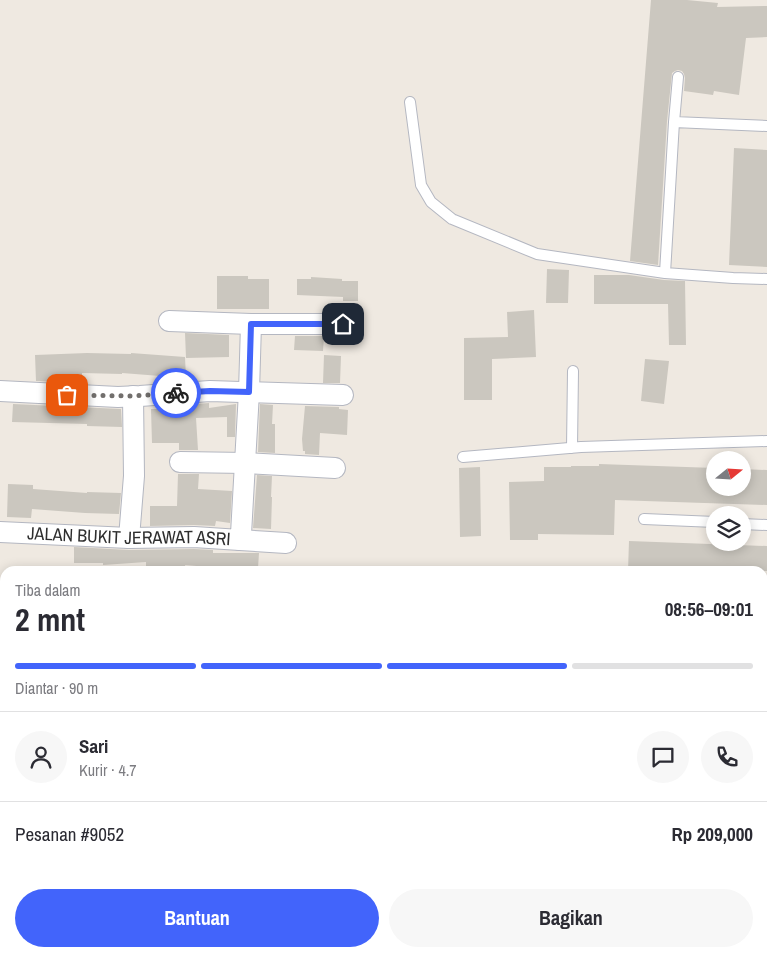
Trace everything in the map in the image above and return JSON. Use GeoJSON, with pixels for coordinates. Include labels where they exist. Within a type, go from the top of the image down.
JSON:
{"type":"FeatureCollection","features":[{"type":"Feature","properties":{"kind":"street"},"geometry":{"type":"LineString","coordinates":[[169,321],[251,324],[343,324]]}},
{"type":"Feature","properties":{"kind":"street","name":"JALAN BUKIT JERAWAT ASRI"},"geometry":{"type":"LineString","coordinates":[[0,532],[129,538],[194,537],[240,540],[246,463],[251,324]]}},
{"type":"Feature","properties":{"kind":"street"},"geometry":{"type":"LineString","coordinates":[[0,391],[133,396],[210,391],[343,395]]}},
{"type":"Feature","properties":{"kind":"street"},"geometry":{"type":"LineString","coordinates":[[129,538],[134,476],[133,396]]}},
{"type":"Feature","properties":{"kind":"street"},"geometry":{"type":"LineString","coordinates":[[180,462],[246,463],[335,468]]}},
{"type":"Feature","properties":{"kind":"street"},"geometry":{"type":"LineString","coordinates":[[240,540],[286,543]]}},
{"type":"Feature","properties":{"kind":"lane"},"geometry":{"type":"LineString","coordinates":[[665,274],[678,77]]}},
{"type":"Feature","properties":{"kind":"lane"},"geometry":{"type":"LineString","coordinates":[[410,102],[421,185],[431,202],[452,219],[537,254],[665,274],[767,279]]}},
{"type":"Feature","properties":{"kind":"lane"},"geometry":{"type":"LineString","coordinates":[[674,122],[767,126]]}},
{"type":"Feature","properties":{"kind":"lane"},"geometry":{"type":"LineString","coordinates":[[572,448],[573,371]]}},
{"type":"Feature","properties":{"kind":"lane"},"geometry":{"type":"LineString","coordinates":[[463,457],[572,448],[767,441]]}},
{"type":"Feature","properties":{"kind":"lane"},"geometry":{"type":"LineString","coordinates":[[644,520],[706,522]]}},
{"type":"Feature","properties":{"kind":"lane"},"geometry":{"type":"LineString","coordinates":[[751,524],[767,525]]}},
{"type":"Feature","properties":{"kind":"building"},"geometry":{"type":"Polygon","coordinates":[[[651,0],[687,0],[718,3],[717,7],[767,6],[767,37],[746,38],[739,95],[714,91],[713,95],[684,91],[685,78],[682,71],[678,70],[672,73],[658,265],[630,261],[651,0]]]}},
{"type":"Feature","properties":{"kind":"building"},"geometry":{"type":"Polygon","coordinates":[[[734,148],[767,150],[767,267],[729,265],[734,148]]]}},
{"type":"Feature","properties":{"kind":"building"},"geometry":{"type":"Polygon","coordinates":[[[547,269],[569,270],[568,303],[546,303],[547,269]]]}},
{"type":"Feature","properties":{"kind":"building"},"geometry":{"type":"Polygon","coordinates":[[[594,275],[629,275],[685,281],[686,345],[669,345],[668,304],[594,304],[594,275]]]}},
{"type":"Feature","properties":{"kind":"building"},"geometry":{"type":"Polygon","coordinates":[[[217,276],[248,276],[248,279],[269,279],[269,309],[217,309],[217,276]]]}},
{"type":"Feature","properties":{"kind":"building"},"geometry":{"type":"Polygon","coordinates":[[[311,277],[358,281],[358,301],[343,301],[343,297],[297,295],[297,279],[311,279],[311,277]]]}},
{"type":"Feature","properties":{"kind":"building"},"geometry":{"type":"Polygon","coordinates":[[[534,310],[536,357],[492,359],[492,400],[464,400],[464,338],[508,337],[507,312],[534,310]]]}},
{"type":"Feature","properties":{"kind":"building"},"geometry":{"type":"Polygon","coordinates":[[[185,333],[229,335],[229,357],[186,358],[185,333]]]}},
{"type":"Feature","properties":{"kind":"building"},"geometry":{"type":"Polygon","coordinates":[[[295,336],[324,336],[323,351],[294,350],[295,336]]]}},
{"type":"Feature","properties":{"kind":"building"},"geometry":{"type":"Polygon","coordinates":[[[131,353],[185,357],[186,378],[122,373],[82,373],[82,383],[36,381],[35,355],[131,353]]]}},
{"type":"Feature","properties":{"kind":"building"},"geometry":{"type":"Polygon","coordinates":[[[324,355],[341,356],[340,383],[323,383],[324,355]]]}},
{"type":"Feature","properties":{"kind":"building"},"geometry":{"type":"Polygon","coordinates":[[[645,359],[669,361],[664,404],[641,401],[645,359]]]}},
{"type":"Feature","properties":{"kind":"building"},"geometry":{"type":"Polygon","coordinates":[[[209,403],[209,408],[236,404],[235,437],[227,437],[227,417],[196,418],[198,450],[179,450],[179,443],[152,443],[151,409],[173,409],[173,406],[209,403]]]}},
{"type":"Feature","properties":{"kind":"building"},"geometry":{"type":"Polygon","coordinates":[[[13,404],[121,409],[122,427],[12,422],[13,404]]]}},
{"type":"Feature","properties":{"kind":"building"},"geometry":{"type":"Polygon","coordinates":[[[260,404],[273,405],[272,424],[275,424],[275,453],[258,452],[260,404]]]}},
{"type":"Feature","properties":{"kind":"building"},"geometry":{"type":"Polygon","coordinates":[[[305,406],[339,407],[339,409],[348,410],[347,435],[320,433],[319,455],[305,454],[302,439],[305,406]]]}},
{"type":"Feature","properties":{"kind":"building"},"geometry":{"type":"Polygon","coordinates":[[[599,464],[706,468],[706,496],[751,496],[751,469],[767,470],[767,505],[615,500],[614,535],[538,534],[538,540],[510,540],[509,482],[544,481],[544,467],[599,466],[599,464]]]}},
{"type":"Feature","properties":{"kind":"building"},"geometry":{"type":"Polygon","coordinates":[[[480,467],[481,536],[460,537],[459,468],[480,467]]]}},
{"type":"Feature","properties":{"kind":"building"},"geometry":{"type":"Polygon","coordinates":[[[178,474],[199,474],[198,489],[232,491],[230,523],[216,521],[215,526],[150,526],[150,506],[177,506],[178,474]]]}},
{"type":"Feature","properties":{"kind":"building"},"geometry":{"type":"Polygon","coordinates":[[[257,475],[272,476],[271,529],[253,528],[257,475]]]}},
{"type":"Feature","properties":{"kind":"building"},"geometry":{"type":"Polygon","coordinates":[[[8,484],[33,485],[33,489],[87,493],[121,493],[119,514],[32,509],[31,518],[7,517],[8,484]]]}},
{"type":"Feature","properties":{"kind":"building"},"geometry":{"type":"Polygon","coordinates":[[[629,541],[706,544],[706,551],[751,551],[751,545],[767,546],[767,566],[628,566],[629,541]]]}},
{"type":"Feature","properties":{"kind":"building"},"geometry":{"type":"Polygon","coordinates":[[[74,547],[129,550],[194,549],[213,550],[213,553],[259,553],[258,566],[146,566],[146,562],[103,565],[103,563],[74,563],[74,547]]]}},
{"type":"Feature","properties":{"kind":"way so far"},"geometry":{"type":"LineString","coordinates":[[67,395],[140,396],[176,393]]}},
{"type":"Feature","properties":{"kind":"route"},"geometry":{"type":"LineString","coordinates":[[176,393],[210,391],[249,392],[251,324],[343,324]]}}]}
